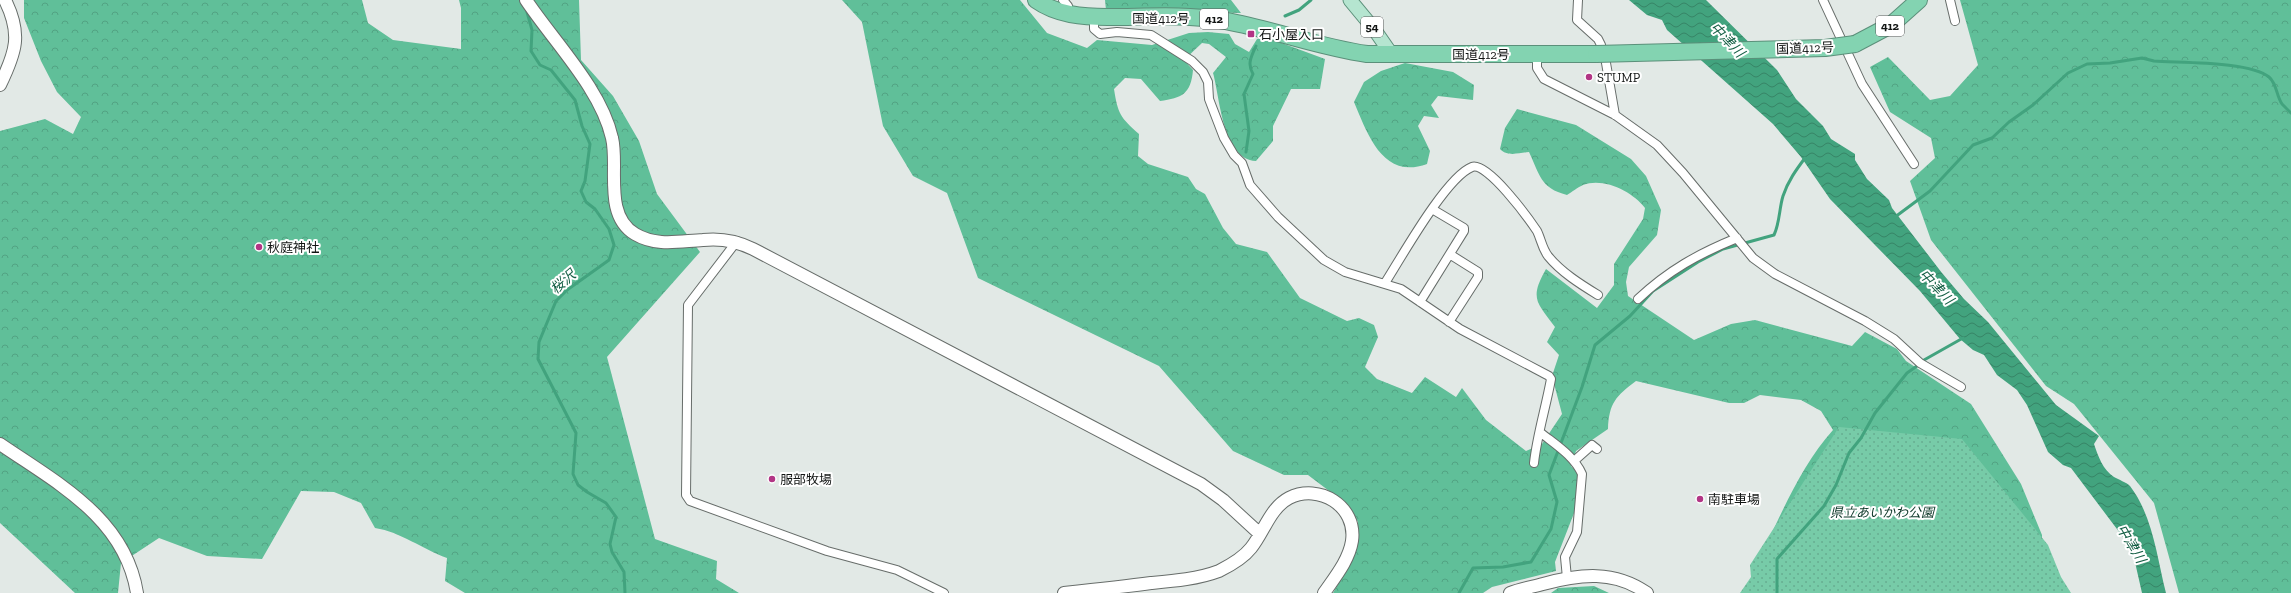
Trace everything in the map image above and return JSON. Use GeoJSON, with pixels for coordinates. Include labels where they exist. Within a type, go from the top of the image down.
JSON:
{"type":"FeatureCollection","features":[{"type":"Feature","properties":{"kind":"highway","name":"国道412号"},"geometry":{"type":"LineString","coordinates":[[1036,0],[1064,7],[1094,18],[1198,18],[1221,20],[1338,50],[1367,54],[1392,55],[1596,54],[1825,48],[1855,44],[1891,24],[1919,0]]}},
{"type":"Feature","properties":{"kind":"main road","name":"54"},"geometry":{"type":"LineString","coordinates":[[1350,0],[1374,29],[1392,55]]}},
{"type":"Feature","properties":{"kind":"street"},"geometry":{"type":"LineString","coordinates":[[0,85],[11,61],[16,44],[16,30],[5,0]]}},
{"type":"Feature","properties":{"kind":"street"},"geometry":{"type":"LineString","coordinates":[[526,0],[595,95],[608,121],[613,140],[616,203],[626,226],[634,234],[645,239],[658,242],[716,240],[737,242],[1201,484],[1223,500],[1260,534]]}},
{"type":"Feature","properties":{"kind":"street"},"geometry":{"type":"LineString","coordinates":[[1578,0],[1577,20],[1598,39],[1604,57],[1615,115]]}},
{"type":"Feature","properties":{"kind":"street"},"geometry":{"type":"LineString","coordinates":[[1822,0],[1862,84],[1914,164]]}},
{"type":"Feature","properties":{"kind":"street"},"geometry":{"type":"LineString","coordinates":[[1950,0],[1955,21]]}},
{"type":"Feature","properties":{"kind":"street"},"geometry":{"type":"LineString","coordinates":[[1094,18],[1094,29],[1100,34],[1117,32],[1151,35],[1192,60],[1203,72],[1208,83],[1209,99],[1224,138],[1242,163],[1250,185],[1278,217],[1310,249],[1335,268],[1401,289],[1449,322],[1549,376],[1551,379],[1540,433],[1536,442],[1534,463]]}},
{"type":"Feature","properties":{"kind":"street"},"geometry":{"type":"LineString","coordinates":[[1537,54],[1537,68],[1544,79],[1615,115],[1657,145],[1754,258],[1775,274],[1865,321],[1894,339],[1920,363],[1961,387]]}},
{"type":"Feature","properties":{"kind":"street"},"geometry":{"type":"LineString","coordinates":[[1385,283],[1432,209],[1454,181],[1472,167],[1477,167],[1494,178],[1511,195],[1537,232],[1540,244],[1548,256],[1573,280],[1598,295]]}},
{"type":"Feature","properties":{"kind":"street"},"geometry":{"type":"LineString","coordinates":[[1420,302],[1451,255],[1464,231],[1464,228],[1432,209]]}},
{"type":"Feature","properties":{"kind":"street"},"geometry":{"type":"LineString","coordinates":[[1638,299],[1672,270],[1694,256],[1737,238]]}},
{"type":"Feature","properties":{"kind":"street"},"geometry":{"type":"LineString","coordinates":[[737,242],[688,305],[686,495],[690,501],[820,549],[897,570],[944,593]]}},
{"type":"Feature","properties":{"kind":"street"},"geometry":{"type":"LineString","coordinates":[[1449,322],[1478,277],[1478,272],[1451,255]]}},
{"type":"Feature","properties":{"kind":"street"},"geometry":{"type":"LineString","coordinates":[[1540,433],[1579,466],[1583,480],[1577,532],[1565,557],[1567,578]]}},
{"type":"Feature","properties":{"kind":"street"},"geometry":{"type":"LineString","coordinates":[[0,444],[87,506],[109,527],[126,556],[137,593]]}},
{"type":"Feature","properties":{"kind":"street"},"geometry":{"type":"LineString","coordinates":[[1574,461],[1592,445],[1597,449]]}},
{"type":"Feature","properties":{"kind":"street"},"geometry":{"type":"LineString","coordinates":[[1064,593],[1173,581],[1214,572],[1244,554],[1276,510],[1288,499],[1301,494],[1314,493],[1327,496],[1337,502],[1347,513],[1352,527],[1352,539],[1345,562],[1324,593]]}},
{"type":"Feature","properties":{"kind":"street"},"geometry":{"type":"LineString","coordinates":[[1510,593],[1567,578],[1606,575],[1636,585],[1647,593]]}},
{"type":"Feature","properties":{"kind":"green space"},"geometry":{"type":"Polygon","coordinates":[[[24,0],[362,0],[368,23],[393,40],[461,49],[461,8],[459,0],[579,0],[581,60],[613,96],[639,141],[657,194],[700,252],[607,357],[655,539],[717,561],[716,579],[739,593],[465,593],[445,581],[447,558],[394,533],[375,528],[361,503],[334,492],[301,491],[262,559],[207,556],[159,538],[121,563],[118,593],[75,593],[0,523],[0,131],[45,119],[73,134],[81,117],[57,92],[41,61],[24,18],[24,0]]]}},
{"type":"Feature","properties":{"kind":"green space"},"geometry":{"type":"Polygon","coordinates":[[[842,0],[1020,0],[1047,33],[1087,48],[1097,40],[1152,45],[1189,33],[1208,32],[1229,34],[1235,44],[1249,52],[1257,39],[1265,37],[1325,59],[1320,89],[1291,89],[1273,126],[1273,141],[1256,161],[1245,158],[1236,150],[1229,139],[1224,125],[1213,73],[1226,57],[1209,44],[1202,43],[1184,60],[1193,70],[1190,85],[1180,96],[1160,101],[1141,79],[1125,78],[1114,89],[1121,114],[1139,134],[1138,156],[1148,164],[1188,177],[1196,189],[1205,194],[1223,228],[1236,244],[1267,252],[1300,298],[1347,321],[1359,318],[1374,325],[1378,337],[1365,367],[1377,379],[1412,393],[1425,377],[1456,397],[1462,388],[1486,420],[1526,451],[1542,444],[1562,414],[1552,376],[1559,355],[1547,342],[1555,327],[1537,300],[1538,287],[1541,279],[1546,269],[1597,308],[1614,285],[1614,264],[1643,219],[1645,208],[1640,202],[1626,192],[1600,183],[1583,185],[1567,195],[1558,192],[1551,189],[1542,180],[1529,152],[1510,154],[1500,149],[1505,128],[1517,109],[1576,125],[1631,159],[1646,176],[1661,210],[1657,235],[1629,267],[1626,282],[1628,296],[1694,340],[1731,324],[1755,320],[1852,346],[1865,332],[1897,349],[1906,361],[1971,404],[2021,484],[2042,535],[2042,554],[1757,563],[1800,477],[1810,460],[1833,430],[1821,411],[1801,400],[1760,395],[1744,403],[1729,403],[1636,381],[1623,391],[1612,406],[1608,429],[1576,451],[1571,466],[1579,474],[1576,508],[1555,562],[1556,571],[1492,587],[1483,593],[1333,593],[1356,548],[1358,522],[1349,506],[1308,475],[1284,475],[1233,451],[1159,366],[978,278],[947,193],[913,176],[883,126],[862,22],[842,0]]]}},
{"type":"Feature","properties":{"kind":"green space"},"geometry":{"type":"Polygon","coordinates":[[[1105,0],[1231,0],[1241,13],[1106,10],[1105,0]]]}},
{"type":"Feature","properties":{"kind":"green space"},"geometry":{"type":"Polygon","coordinates":[[[1960,0],[2291,0],[2291,593],[2179,593],[2154,503],[2074,404],[2046,386],[1931,240],[1910,181],[1935,158],[1931,138],[1890,112],[1870,67],[1888,57],[1930,100],[1950,96],[1978,65],[1960,0]]]}},
{"type":"Feature","properties":{"kind":"green space"},"geometry":{"type":"Polygon","coordinates":[[[1405,63],[1453,72],[1474,85],[1473,100],[1438,96],[1431,105],[1439,118],[1424,116],[1418,126],[1430,151],[1427,164],[1412,167],[1399,166],[1388,160],[1379,151],[1365,128],[1354,102],[1364,82],[1381,71],[1405,63]]]}},
{"type":"Feature","properties":{"kind":"green space","name":"県立あいかわ公園"},"geometry":{"type":"Polygon","coordinates":[[[1839,427],[1962,439],[2048,545],[2061,577],[2071,593],[1740,593],[1751,577],[1750,565],[1839,427]]]}},
{"type":"Feature","properties":{"kind":"green space"},"geometry":{"type":"Polygon","coordinates":[[[1594,586],[1609,593],[1551,593],[1558,588],[1594,586]]]}},
{"type":"Feature","properties":{"kind":"water","name":"中津川"},"geometry":{"type":"Polygon","coordinates":[[[1629,0],[1706,0],[1777,70],[1796,99],[1823,126],[1831,139],[1855,154],[1855,160],[1867,179],[1889,200],[1892,208],[1964,299],[1988,322],[2056,405],[2099,436],[2094,444],[2104,467],[2114,477],[2130,486],[2144,510],[2153,538],[2166,593],[2142,593],[2132,549],[2071,468],[2063,465],[2048,452],[2027,405],[2017,390],[1997,375],[1984,355],[1973,350],[1960,339],[1920,291],[1830,199],[1801,157],[1773,124],[1667,30],[1662,20],[1647,15],[1629,0]]]}},
{"type":"Feature","properties":{"kind":"waterway"},"geometry":{"type":"LineString","coordinates":[[1285,16],[1299,10],[1311,0]]}},
{"type":"Feature","properties":{"kind":"waterway","name":"桜沢"},"geometry":{"type":"LineString","coordinates":[[527,12],[532,30],[531,51],[540,65],[551,70],[575,100],[582,126],[590,144],[585,181],[581,191],[586,202],[595,209],[609,229],[614,245],[609,260],[567,290],[556,301],[539,342],[538,359],[576,433],[573,474],[578,485],[606,503],[616,517],[610,544],[612,552],[624,572],[625,593]]}},
{"type":"Feature","properties":{"kind":"waterway"},"geometry":{"type":"LineString","coordinates":[[1246,152],[1249,131],[1244,94],[1253,74],[1250,64],[1251,57],[1256,46]]}},
{"type":"Feature","properties":{"kind":"waterway"},"geometry":{"type":"LineString","coordinates":[[1895,217],[1930,191],[1973,145],[1992,138],[2009,122],[2033,105],[2068,73],[2087,64],[2110,63],[2142,58],[2154,61],[2231,65],[2247,68],[2260,72],[2272,80],[2282,104],[2291,113]]}},
{"type":"Feature","properties":{"kind":"waterway"},"geometry":{"type":"LineString","coordinates":[[1459,593],[1473,568],[1503,567],[1531,562],[1551,529],[1557,502],[1549,475],[1582,387],[1595,345],[1630,316],[1653,291],[1698,262],[1723,249],[1774,235],[1787,185],[1805,158]]}},
{"type":"Feature","properties":{"kind":"waterway"},"geometry":{"type":"LineString","coordinates":[[1924,360],[1963,338]]}},
{"type":"Feature","properties":{"kind":"waterway"},"geometry":{"type":"LineString","coordinates":[[1777,593],[1777,559],[1824,506],[1836,485],[1849,453],[1861,438],[1875,413],[1907,373],[1917,366]]}},
{"type":"Feature","properties":{"kind":"place","name":"石小屋入口"},"geometry":{"type":"Point","coordinates":[1251,34]}},
{"type":"Feature","properties":{"kind":"place","name":"STUMP"},"geometry":{"type":"Point","coordinates":[1589,77]}},
{"type":"Feature","properties":{"kind":"place","name":"秋庭神社"},"geometry":{"type":"Point","coordinates":[259,247]}},
{"type":"Feature","properties":{"kind":"place","name":"服部牧場"},"geometry":{"type":"Point","coordinates":[772,479]}},
{"type":"Feature","properties":{"kind":"place","name":"南駐車場"},"geometry":{"type":"Point","coordinates":[1700,499]}}]}
